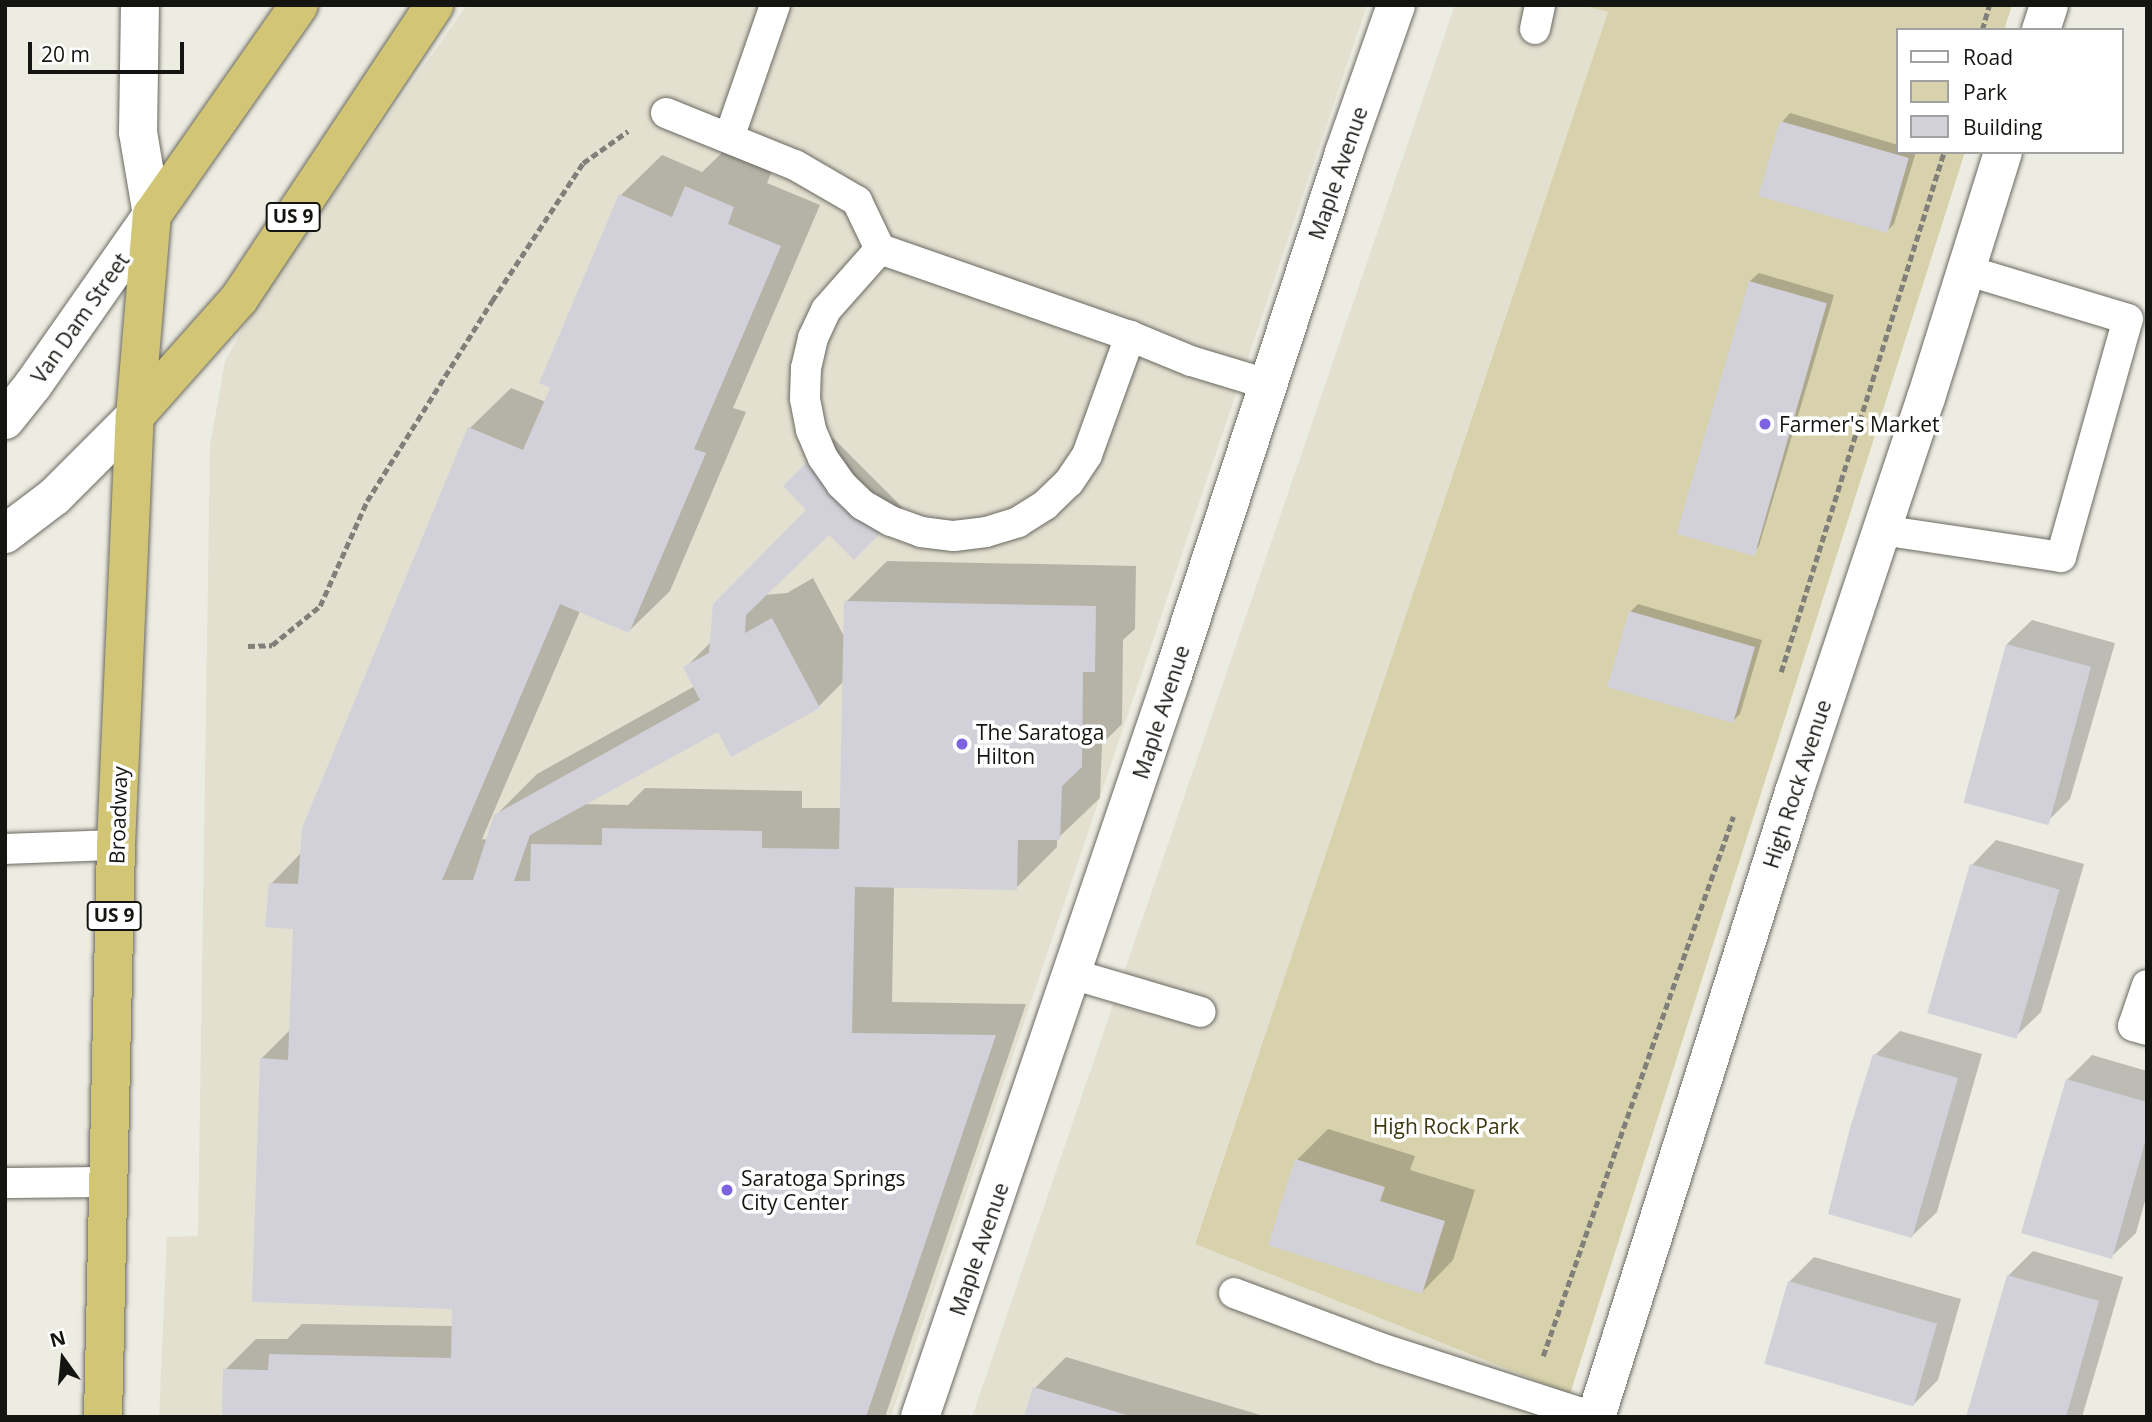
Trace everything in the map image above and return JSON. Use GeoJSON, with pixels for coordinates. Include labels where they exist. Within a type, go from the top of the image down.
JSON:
{"type":"FeatureCollection","features":[{"type":"Feature","properties":{"kind":"highway"},"geometry":{"type":"LineString","coordinates":[[152,215],[299,5]]}},
{"type":"Feature","properties":{"kind":"highway","name":"US 9"},"geometry":{"type":"LineString","coordinates":[[135,416],[239,299],[434,5]]}},
{"type":"Feature","properties":{"kind":"highway","name":"Broadway"},"geometry":{"type":"LineString","coordinates":[[103,1417],[116,845],[135,416],[152,215]]}},
{"type":"Feature","properties":{"kind":"street"},"geometry":{"type":"LineString","coordinates":[[140,5],[138,132],[152,215]]}},
{"type":"Feature","properties":{"kind":"street","name":"Maple Avenue"},"geometry":{"type":"LineString","coordinates":[[920,1417],[1072,974],[1396,5]]}},
{"type":"Feature","properties":{"kind":"street"},"geometry":{"type":"LineString","coordinates":[[2042,28],[2049,5]]}},
{"type":"Feature","properties":{"kind":"street","name":"High Rock Avenue"},"geometry":{"type":"LineString","coordinates":[[1595,1417],[1794,792],[2002,154]]}},
{"type":"Feature","properties":{"kind":"street","name":"Van Dam Street"},"geometry":{"type":"LineString","coordinates":[[5,420],[33,385],[152,215]]}},
{"type":"Feature","properties":{"kind":"street"},"geometry":{"type":"LineString","coordinates":[[5,534],[54,497],[135,416]]}},
{"type":"Feature","properties":{"kind":"lane"},"geometry":{"type":"LineString","coordinates":[[729,138],[775,5]]}},
{"type":"Feature","properties":{"kind":"lane"},"geometry":{"type":"LineString","coordinates":[[666,113],[795,165],[857,201],[880,249],[1130,336],[1191,361],[1268,384]]}},
{"type":"Feature","properties":{"kind":"lane"},"geometry":{"type":"LineString","coordinates":[[880,249],[826,310],[813,338],[806,368],[805,399],[811,430],[823,458],[841,484],[872,510],[891,521],[921,532],[954,536],[986,532],[1018,522],[1045,505],[1069,482],[1087,455],[1130,336]]}},
{"type":"Feature","properties":{"kind":"lane"},"geometry":{"type":"LineString","coordinates":[[1881,530],[2061,557],[2128,319],[1966,270]]}},
{"type":"Feature","properties":{"kind":"lane"},"geometry":{"type":"LineString","coordinates":[[5,849],[116,845]]}},
{"type":"Feature","properties":{"kind":"lane"},"geometry":{"type":"LineString","coordinates":[[1072,974],[1201,1012]]}},
{"type":"Feature","properties":{"kind":"lane"},"geometry":{"type":"LineString","coordinates":[[2147,985],[2133,1026],[2147,1030]]}},
{"type":"Feature","properties":{"kind":"lane"},"geometry":{"type":"LineString","coordinates":[[5,1183],[107,1182]]}},
{"type":"Feature","properties":{"kind":"lane"},"geometry":{"type":"LineString","coordinates":[[1234,1293],[1380,1348],[1595,1417]]}},
{"type":"Feature","properties":{"kind":"path"},"geometry":{"type":"LineString","coordinates":[[1983,28],[1989,5]]}},
{"type":"Feature","properties":{"kind":"path"},"geometry":{"type":"LineString","coordinates":[[248,646],[272,645],[320,606],[367,501],[492,301],[583,163],[616,137],[666,113]]}},
{"type":"Feature","properties":{"kind":"path"},"geometry":{"type":"LineString","coordinates":[[1780,675],[1943,154]]}},
{"type":"Feature","properties":{"kind":"path"},"geometry":{"type":"LineString","coordinates":[[1529,1395],[1737,805]]}},
{"type":"Feature","properties":{"kind":"shaded area"},"geometry":{"type":"Polygon","coordinates":[[[467,5],[1367,5],[891,1417],[159,1417],[167,1237],[198,1236],[210,445],[225,362],[254,306],[467,5]]]}},
{"type":"Feature","properties":{"kind":"shaded area"},"geometry":{"type":"Polygon","coordinates":[[[1455,5],[1581,5],[1608,12],[1195,1244],[1570,1394],[1562,1417],[972,1417],[1455,5]]]}},
{"type":"Feature","properties":{"kind":"green space","name":"High Rock Park"},"geometry":{"type":"Polygon","coordinates":[[[1581,5],[2012,5],[2005,28],[1896,28],[1896,154],[1964,154],[1570,1394],[1195,1244],[1608,12],[1581,5]]]}},
{"type":"Feature","properties":{"kind":"building"},"geometry":{"type":"Polygon","coordinates":[[[1780,121],[1909,158],[1887,233],[1759,196],[1780,121]]]}},
{"type":"Feature","properties":{"kind":"building","name":"The Saratoga Hilton"},"geometry":{"type":"Polygon","coordinates":[[[685,186],[734,207],[728,224],[781,246],[694,449],[706,453],[629,633],[560,604],[442,880],[473,880],[494,815],[700,700],[683,667],[709,653],[713,604],[806,510],[783,486],[824,445],[896,517],[854,560],[829,535],[746,615],[745,633],[772,618],[820,708],[731,757],[718,732],[530,835],[514,881],[530,881],[531,844],[602,845],[602,828],[762,831],[762,848],[839,849],[844,601],[1096,606],[1095,672],[1083,672],[1082,767],[1062,786],[1060,840],[1018,840],[1017,890],[855,887],[852,1033],[996,1035],[866,1417],[222,1417],[223,1369],[268,1370],[269,1354],[451,1358],[452,1309],[252,1302],[260,1058],[288,1060],[293,929],[265,927],[269,883],[298,884],[302,828],[468,427],[523,450],[550,388],[539,383],[619,194],[672,217],[685,186]]]}},
{"type":"Feature","properties":{"kind":"building"},"geometry":{"type":"Polygon","coordinates":[[[1749,281],[1827,303],[1754,556],[1677,534],[1749,281]]]}},
{"type":"Feature","properties":{"kind":"building"},"geometry":{"type":"Polygon","coordinates":[[[1629,611],[1755,647],[1733,723],[1607,687],[1629,611]]]}},
{"type":"Feature","properties":{"kind":"building"},"geometry":{"type":"Polygon","coordinates":[[[2006,644],[2091,667],[2049,825],[1964,802],[2006,644]]]}},
{"type":"Feature","properties":{"kind":"building"},"geometry":{"type":"Polygon","coordinates":[[[1970,864],[2059,890],[2017,1039],[1927,1013],[1970,864]]]}},
{"type":"Feature","properties":{"kind":"building"},"geometry":{"type":"Polygon","coordinates":[[[1873,1054],[1958,1078],[1912,1238],[1828,1214],[1850,1128],[1873,1054]]]}},
{"type":"Feature","properties":{"kind":"building"},"geometry":{"type":"Polygon","coordinates":[[[2066,1079],[2147,1102],[2147,1135],[2112,1259],[2021,1233],[2066,1079]]]}},
{"type":"Feature","properties":{"kind":"building"},"geometry":{"type":"Polygon","coordinates":[[[1295,1159],[1385,1187],[1380,1201],[1445,1221],[1422,1294],[1268,1245],[1295,1159]]]}},
{"type":"Feature","properties":{"kind":"building"},"geometry":{"type":"Polygon","coordinates":[[[2007,1275],[2099,1301],[2066,1417],[1966,1417],[2007,1275]]]}},
{"type":"Feature","properties":{"kind":"building"},"geometry":{"type":"Polygon","coordinates":[[[1788,1281],[1937,1324],[1913,1406],[1764,1364],[1788,1281]]]}},
{"type":"Feature","properties":{"kind":"building"},"geometry":{"type":"Polygon","coordinates":[[[1033,1387],[1130,1416],[1024,1417],[1033,1387]]]}},
{"type":"Feature","properties":{"kind":"place","name":"Farmer's Market"},"geometry":{"type":"Point","coordinates":[1765,424]}},
{"type":"Feature","properties":{"kind":"place","name":"The Saratoga Hilton"},"geometry":{"type":"Point","coordinates":[962,744]}},
{"type":"Feature","properties":{"kind":"place","name":"Saratoga Springs City Center"},"geometry":{"type":"Point","coordinates":[727,1190]}}]}
